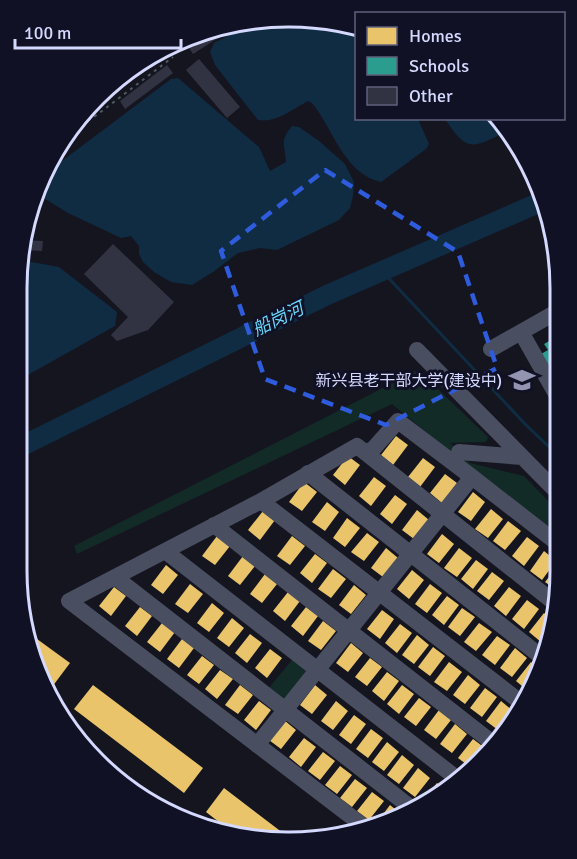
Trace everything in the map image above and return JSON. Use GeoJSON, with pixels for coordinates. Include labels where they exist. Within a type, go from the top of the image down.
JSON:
{"type":"FeatureCollection","features":[{"type":"Feature","properties":{"kind":"street"},"geometry":{"type":"LineString","coordinates":[[491,349],[550,316]]}},
{"type":"Feature","properties":{"kind":"street"},"geometry":{"type":"LineString","coordinates":[[520,332],[550,384]]}},
{"type":"Feature","properties":{"kind":"street"},"geometry":{"type":"LineString","coordinates":[[417,350],[550,485]]}},
{"type":"Feature","properties":{"kind":"street"},"geometry":{"type":"LineString","coordinates":[[366,453],[374,448],[398,421],[550,538]]}},
{"type":"Feature","properties":{"kind":"street"},"geometry":{"type":"LineString","coordinates":[[358,822],[69,601],[261,501],[357,446],[548,598]]}},
{"type":"Feature","properties":{"kind":"street"},"geometry":{"type":"LineString","coordinates":[[459,452],[522,457]]}},
{"type":"Feature","properties":{"kind":"street"},"geometry":{"type":"LineString","coordinates":[[309,473],[537,653]]}},
{"type":"Feature","properties":{"kind":"street"},"geometry":{"type":"LineString","coordinates":[[257,745],[472,477]]}},
{"type":"Feature","properties":{"kind":"street"},"geometry":{"type":"LineString","coordinates":[[261,501],[516,699]]}},
{"type":"Feature","properties":{"kind":"street"},"geometry":{"type":"LineString","coordinates":[[214,525],[488,739]]}},
{"type":"Feature","properties":{"kind":"street"},"geometry":{"type":"LineString","coordinates":[[165,551],[452,775]]}},
{"type":"Feature","properties":{"kind":"street"},"geometry":{"type":"LineString","coordinates":[[115,577],[406,804]]}},
{"type":"Feature","properties":{"kind":"path"},"geometry":{"type":"LineString","coordinates":[[88,120],[173,57]]}},
{"type":"Feature","properties":{"kind":"highlighted area"},"geometry":{"type":"Polygon","coordinates":[[[325,170],[458,252],[497,368],[386,425],[265,379],[221,251],[325,170]]]}},
{"type":"Feature","properties":{"kind":"green space"},"geometry":{"type":"Polygon","coordinates":[[[418,370],[488,437],[486,442],[450,443],[470,463],[524,476],[550,503],[550,534],[392,404],[77,554],[74,546],[418,370]]]}},
{"type":"Feature","properties":{"kind":"green space"},"geometry":{"type":"Polygon","coordinates":[[[296,655],[316,671],[289,705],[268,689],[296,655]]]}},
{"type":"Feature","properties":{"kind":"water"},"geometry":{"type":"Polygon","coordinates":[[[288,27],[323,29],[355,36],[355,120],[418,120],[429,144],[426,149],[381,182],[368,177],[349,161],[312,103],[308,101],[278,117],[258,120],[215,65],[210,52],[214,43],[237,32],[288,27]]]}},
{"type":"Feature","properties":{"kind":"water"},"geometry":{"type":"Polygon","coordinates":[[[178,78],[259,147],[270,171],[286,162],[284,139],[292,126],[299,127],[319,141],[345,164],[354,182],[350,208],[339,220],[277,250],[260,248],[238,253],[192,285],[171,282],[154,272],[143,262],[139,254],[139,246],[131,236],[121,238],[68,213],[43,198],[59,163],[171,79],[178,78]]]}},
{"type":"Feature","properties":{"kind":"water"},"geometry":{"type":"Polygon","coordinates":[[[446,120],[488,120],[500,135],[485,142],[471,144],[465,142],[446,120]]]}},
{"type":"Feature","properties":{"kind":"water"},"geometry":{"type":"Polygon","coordinates":[[[29,261],[59,267],[117,312],[115,326],[27,376],[29,261]]]}},
{"type":"Feature","properties":{"kind":"building: Homes"},"geometry":{"type":"Polygon","coordinates":[[[396,436],[408,445],[393,465],[381,455],[396,436]]]}},
{"type":"Feature","properties":{"kind":"building: Homes"},"geometry":{"type":"Polygon","coordinates":[[[348,456],[360,465],[345,485],[333,475],[348,456]]]}},
{"type":"Feature","properties":{"kind":"building: Homes"},"geometry":{"type":"Polygon","coordinates":[[[423,458],[435,467],[420,487],[408,477],[423,458]]]}},
{"type":"Feature","properties":{"kind":"building: Homes"},"geometry":{"type":"Polygon","coordinates":[[[445,474],[457,483],[442,503],[430,493],[445,474]]]}},
{"type":"Feature","properties":{"kind":"building: Homes"},"geometry":{"type":"Polygon","coordinates":[[[374,477],[386,486],[371,506],[359,496],[374,477]]]}},
{"type":"Feature","properties":{"kind":"building: Homes"},"geometry":{"type":"Polygon","coordinates":[[[304,482],[317,492],[302,511],[289,502],[304,482]]]}},
{"type":"Feature","properties":{"kind":"building: Homes"},"geometry":{"type":"Polygon","coordinates":[[[473,492],[485,502],[471,521],[458,512],[473,492]]]}},
{"type":"Feature","properties":{"kind":"building: Homes"},"geometry":{"type":"Polygon","coordinates":[[[395,495],[407,504],[392,524],[380,514],[395,495]]]}},
{"type":"Feature","properties":{"kind":"building: Homes"},"geometry":{"type":"Polygon","coordinates":[[[327,502],[339,512],[325,531],[312,522],[327,502]]]}},
{"type":"Feature","properties":{"kind":"building: Homes"},"geometry":{"type":"Polygon","coordinates":[[[491,509],[503,519],[488,538],[475,529],[491,509]]]}},
{"type":"Feature","properties":{"kind":"building: Homes"},"geometry":{"type":"Polygon","coordinates":[[[417,510],[429,520],[414,539],[402,530],[417,510]]]}},
{"type":"Feature","properties":{"kind":"building: Homes"},"geometry":{"type":"Polygon","coordinates":[[[263,511],[275,520],[260,540],[248,530],[263,511]]]}},
{"type":"Feature","properties":{"kind":"building: Homes"},"geometry":{"type":"Polygon","coordinates":[[[347,518],[360,528],[345,547],[333,538],[347,518]]]}},
{"type":"Feature","properties":{"kind":"building: Homes"},"geometry":{"type":"Polygon","coordinates":[[[508,521],[521,531],[505,550],[493,541],[508,521]]]}},
{"type":"Feature","properties":{"kind":"building: Homes"},"geometry":{"type":"Polygon","coordinates":[[[367,533],[379,542],[364,561],[351,552],[367,533]]]}},
{"type":"Feature","properties":{"kind":"building: Homes"},"geometry":{"type":"Polygon","coordinates":[[[442,534],[454,544],[439,563],[427,554],[442,534]]]}},
{"type":"Feature","properties":{"kind":"building: Homes"},"geometry":{"type":"Polygon","coordinates":[[[217,536],[230,546],[215,565],[202,556],[217,536]]]}},
{"type":"Feature","properties":{"kind":"building: Homes"},"geometry":{"type":"Polygon","coordinates":[[[292,536],[305,546],[290,565],[277,556],[292,536]]]}},
{"type":"Feature","properties":{"kind":"building: Homes"},"geometry":{"type":"Polygon","coordinates":[[[527,537],[539,546],[524,566],[512,556],[527,537]]]}},
{"type":"Feature","properties":{"kind":"building: Homes"},"geometry":{"type":"Polygon","coordinates":[[[386,548],[398,558],[383,577],[371,568],[386,548]]]}},
{"type":"Feature","properties":{"kind":"building: Homes"},"geometry":{"type":"Polygon","coordinates":[[[459,548],[472,558],[457,577],[444,568],[459,548]]]}},
{"type":"Feature","properties":{"kind":"building: Homes"},"geometry":{"type":"Polygon","coordinates":[[[544,551],[550,556],[550,569],[542,580],[530,571],[544,551]]]}},
{"type":"Feature","properties":{"kind":"building: Homes"},"geometry":{"type":"Polygon","coordinates":[[[315,554],[327,563],[312,583],[300,573],[315,554]]]}},
{"type":"Feature","properties":{"kind":"building: Homes"},"geometry":{"type":"Polygon","coordinates":[[[243,556],[255,566],[240,585],[228,576],[243,556]]]}},
{"type":"Feature","properties":{"kind":"building: Homes"},"geometry":{"type":"Polygon","coordinates":[[[476,560],[488,569],[473,589],[461,579],[476,560]]]}},
{"type":"Feature","properties":{"kind":"building: Homes"},"geometry":{"type":"Polygon","coordinates":[[[166,565],[178,575],[163,594],[151,585],[166,565]]]}},
{"type":"Feature","properties":{"kind":"building: Homes"},"geometry":{"type":"Polygon","coordinates":[[[333,569],[346,579],[331,598],[318,589],[333,569]]]}},
{"type":"Feature","properties":{"kind":"building: Homes"},"geometry":{"type":"Polygon","coordinates":[[[412,570],[424,580],[409,599],[397,589],[412,570]]]}},
{"type":"Feature","properties":{"kind":"building: Homes"},"geometry":{"type":"Polygon","coordinates":[[[492,572],[504,581],[489,600],[477,591],[492,572]]]}},
{"type":"Feature","properties":{"kind":"building: Homes"},"geometry":{"type":"Polygon","coordinates":[[[265,574],[277,584],[262,603],[250,594],[265,574]]]}},
{"type":"Feature","properties":{"kind":"building: Homes"},"geometry":{"type":"Polygon","coordinates":[[[190,584],[203,594],[188,613],[175,604],[190,584]]]}},
{"type":"Feature","properties":{"kind":"building: Homes"},"geometry":{"type":"Polygon","coordinates":[[[430,584],[442,593],[427,613],[415,604],[430,584]]]}},
{"type":"Feature","properties":{"kind":"building: Homes"},"geometry":{"type":"Polygon","coordinates":[[[354,585],[366,595],[351,614],[339,605],[354,585]]]}},
{"type":"Feature","properties":{"kind":"building: Homes"},"geometry":{"type":"Polygon","coordinates":[[[114,587],[126,596],[111,616],[99,606],[114,587]]]}},
{"type":"Feature","properties":{"kind":"building: Homes"},"geometry":{"type":"Polygon","coordinates":[[[509,587],[521,596],[506,616],[494,606],[509,587]]]}},
{"type":"Feature","properties":{"kind":"building: Homes"},"geometry":{"type":"Polygon","coordinates":[[[288,592],[300,601],[285,621],[273,611],[288,592]]]}},
{"type":"Feature","properties":{"kind":"building: Homes"},"geometry":{"type":"Polygon","coordinates":[[[447,596],[459,605],[444,625],[432,615],[447,596]]]}},
{"type":"Feature","properties":{"kind":"building: Homes"},"geometry":{"type":"Polygon","coordinates":[[[527,600],[539,609],[524,629],[512,619],[527,600]]]}},
{"type":"Feature","properties":{"kind":"building: Homes"},"geometry":{"type":"Polygon","coordinates":[[[212,603],[224,613],[209,632],[197,623],[212,603]]]}},
{"type":"Feature","properties":{"kind":"building: Homes"},"geometry":{"type":"Polygon","coordinates":[[[140,607],[152,616],[137,636],[125,626],[140,607]]]}},
{"type":"Feature","properties":{"kind":"building: Homes"},"geometry":{"type":"Polygon","coordinates":[[[306,607],[318,616],[303,636],[291,626],[306,607]]]}},
{"type":"Feature","properties":{"kind":"building: Homes"},"geometry":{"type":"Polygon","coordinates":[[[462,608],[475,617],[460,636],[448,627],[462,608]]]}},
{"type":"Feature","properties":{"kind":"building: Homes"},"geometry":{"type":"Polygon","coordinates":[[[382,610],[394,619],[380,639],[367,629],[382,610]]]}},
{"type":"Feature","properties":{"kind":"building: Homes"},"geometry":{"type":"Polygon","coordinates":[[[544,613],[546,615],[540,641],[529,632],[544,613]]]}},
{"type":"Feature","properties":{"kind":"building: Homes"},"geometry":{"type":"Polygon","coordinates":[[[232,618],[244,628],[229,647],[217,638],[232,618]]]}},
{"type":"Feature","properties":{"kind":"building: Homes"},"geometry":{"type":"Polygon","coordinates":[[[323,621],[336,631],[321,650],[308,641],[323,621]]]}},
{"type":"Feature","properties":{"kind":"building: Homes"},"geometry":{"type":"Polygon","coordinates":[[[162,623],[175,632],[160,652],[147,642],[162,623]]]}},
{"type":"Feature","properties":{"kind":"building: Homes"},"geometry":{"type":"Polygon","coordinates":[[[479,623],[492,632],[476,651],[464,642],[479,623]]]}},
{"type":"Feature","properties":{"kind":"building: Homes"},"geometry":{"type":"Polygon","coordinates":[[[400,624],[412,633],[397,653],[385,643],[400,624]]]}},
{"type":"Feature","properties":{"kind":"building: Homes"},"geometry":{"type":"Polygon","coordinates":[[[250,634],[262,643],[247,663],[235,653],[250,634]]]}},
{"type":"Feature","properties":{"kind":"building: Homes"},"geometry":{"type":"Polygon","coordinates":[[[417,635],[429,645],[414,664],[402,655],[417,635]]]}},
{"type":"Feature","properties":{"kind":"building: Homes"},"geometry":{"type":"Polygon","coordinates":[[[497,636],[510,645],[495,665],[482,655],[497,636]]]}},
{"type":"Feature","properties":{"kind":"building: Homes"},"geometry":{"type":"Polygon","coordinates":[[[36,638],[70,663],[54,685],[36,638]]]}},
{"type":"Feature","properties":{"kind":"building: Homes"},"geometry":{"type":"Polygon","coordinates":[[[182,639],[194,648],[179,668],[167,659],[182,639]]]}},
{"type":"Feature","properties":{"kind":"building: Homes"},"geometry":{"type":"Polygon","coordinates":[[[351,643],[363,653],[348,672],[336,663],[351,643]]]}},
{"type":"Feature","properties":{"kind":"building: Homes"},"geometry":{"type":"Polygon","coordinates":[[[433,647],[445,656],[430,676],[418,667],[433,647]]]}},
{"type":"Feature","properties":{"kind":"building: Homes"},"geometry":{"type":"Polygon","coordinates":[[[515,648],[527,658],[512,677],[500,668],[515,648]]]}},
{"type":"Feature","properties":{"kind":"building: Homes"},"geometry":{"type":"Polygon","coordinates":[[[270,649],[282,658],[267,678],[255,668],[270,649]]]}},
{"type":"Feature","properties":{"kind":"building: Homes"},"geometry":{"type":"Polygon","coordinates":[[[202,656],[214,665],[199,684],[187,675],[202,656]]]}},
{"type":"Feature","properties":{"kind":"building: Homes"},"geometry":{"type":"Polygon","coordinates":[[[370,658],[382,667],[367,686],[355,677],[370,658]]]}},
{"type":"Feature","properties":{"kind":"building: Homes"},"geometry":{"type":"Polygon","coordinates":[[[449,662],[462,672],[447,691],[434,682],[449,662]]]}},
{"type":"Feature","properties":{"kind":"building: Homes"},"geometry":{"type":"Polygon","coordinates":[[[531,662],[533,663],[523,687],[516,681],[531,662]]]}},
{"type":"Feature","properties":{"kind":"building: Homes"},"geometry":{"type":"Polygon","coordinates":[[[220,670],[233,679],[217,699],[205,689],[220,670]]]}},
{"type":"Feature","properties":{"kind":"building: Homes"},"geometry":{"type":"Polygon","coordinates":[[[387,672],[399,681],[384,701],[372,691],[387,672]]]}},
{"type":"Feature","properties":{"kind":"building: Homes"},"geometry":{"type":"Polygon","coordinates":[[[468,675],[480,685],[465,704],[453,695],[468,675]]]}},
{"type":"Feature","properties":{"kind":"building: Homes"},"geometry":{"type":"Polygon","coordinates":[[[93,685],[203,768],[184,793],[74,709],[93,685]]]}},
{"type":"Feature","properties":{"kind":"building: Homes"},"geometry":{"type":"Polygon","coordinates":[[[240,685],[253,695],[238,714],[225,705],[240,685]]]}},
{"type":"Feature","properties":{"kind":"building: Homes"},"geometry":{"type":"Polygon","coordinates":[[[315,685],[327,695],[312,714],[300,705],[315,685]]]}},
{"type":"Feature","properties":{"kind":"building: Homes"},"geometry":{"type":"Polygon","coordinates":[[[402,685],[414,694],[399,714],[387,704],[402,685]]]}},
{"type":"Feature","properties":{"kind":"building: Homes"},"geometry":{"type":"Polygon","coordinates":[[[485,688],[497,697],[482,717],[470,708],[485,688]]]}},
{"type":"Feature","properties":{"kind":"building: Homes"},"geometry":{"type":"Polygon","coordinates":[[[419,698],[431,707],[416,726],[404,717],[419,698]]]}},
{"type":"Feature","properties":{"kind":"building: Homes"},"geometry":{"type":"Polygon","coordinates":[[[259,701],[271,710],[256,730],[244,720],[259,701]]]}},
{"type":"Feature","properties":{"kind":"building: Homes"},"geometry":{"type":"Polygon","coordinates":[[[336,701],[348,711],[333,730],[321,721],[336,701]]]}},
{"type":"Feature","properties":{"kind":"building: Homes"},"geometry":{"type":"Polygon","coordinates":[[[501,701],[510,709],[497,729],[486,721],[501,701]]]}},
{"type":"Feature","properties":{"kind":"building: Homes"},"geometry":{"type":"Polygon","coordinates":[[[439,710],[451,720],[436,739],[424,730],[439,710]]]}},
{"type":"Feature","properties":{"kind":"building: Homes"},"geometry":{"type":"Polygon","coordinates":[[[354,715],[366,724],[351,744],[339,735],[354,715]]]}},
{"type":"Feature","properties":{"kind":"building: Homes"},"geometry":{"type":"Polygon","coordinates":[[[284,720],[296,730],[281,749],[269,740],[284,720]]]}},
{"type":"Feature","properties":{"kind":"building: Homes"},"geometry":{"type":"Polygon","coordinates":[[[455,724],[467,734],[452,753],[440,744],[455,724]]]}},
{"type":"Feature","properties":{"kind":"building: Homes"},"geometry":{"type":"Polygon","coordinates":[[[371,729],[383,738],[368,758],[356,749],[371,729]]]}},
{"type":"Feature","properties":{"kind":"building: Homes"},"geometry":{"type":"Polygon","coordinates":[[[304,738],[316,747],[301,767],[289,757],[304,738]]]}},
{"type":"Feature","properties":{"kind":"building: Homes"},"geometry":{"type":"Polygon","coordinates":[[[473,739],[482,746],[465,763],[458,758],[473,739]]]}},
{"type":"Feature","properties":{"kind":"building: Homes"},"geometry":{"type":"Polygon","coordinates":[[[387,742],[399,752],[384,771],[372,762],[387,742]]]}},
{"type":"Feature","properties":{"kind":"building: Homes"},"geometry":{"type":"Polygon","coordinates":[[[323,752],[335,761],[320,780],[308,771],[323,752]]]}},
{"type":"Feature","properties":{"kind":"building: Homes"},"geometry":{"type":"Polygon","coordinates":[[[402,755],[414,765],[399,784],[387,775],[402,755]]]}},
{"type":"Feature","properties":{"kind":"building: Homes"},"geometry":{"type":"Polygon","coordinates":[[[340,766],[352,775],[337,794],[325,785],[340,766]]]}},
{"type":"Feature","properties":{"kind":"building: Homes"},"geometry":{"type":"Polygon","coordinates":[[[418,768],[430,778],[415,797],[403,788],[418,768]]]}},
{"type":"Feature","properties":{"kind":"building: Homes"},"geometry":{"type":"Polygon","coordinates":[[[355,779],[367,788],[352,807],[340,798],[355,779]]]}},
{"type":"Feature","properties":{"kind":"building: Homes"},"geometry":{"type":"Polygon","coordinates":[[[224,788],[281,832],[254,830],[221,823],[206,812],[224,788]]]}},
{"type":"Feature","properties":{"kind":"building: Homes"},"geometry":{"type":"Polygon","coordinates":[[[372,792],[384,801],[370,819],[357,811],[372,792]]]}},
{"type":"Feature","properties":{"kind":"building: Homes"},"geometry":{"type":"Polygon","coordinates":[[[390,805],[395,809],[389,812],[383,814],[390,805]]]}},
{"type":"Feature","properties":{"kind":"building: Schools"},"geometry":{"type":"Polygon","coordinates":[[[550,341],[550,370],[541,354],[548,350],[544,344],[550,341]]]}},
{"type":"Feature","properties":{"kind":"building: Other"},"geometry":{"type":"Polygon","coordinates":[[[221,36],[193,54],[188,47],[221,36]]]}},
{"type":"Feature","properties":{"kind":"building: Other"},"geometry":{"type":"Polygon","coordinates":[[[199,59],[240,107],[227,118],[186,70],[199,59]]]}},
{"type":"Feature","properties":{"kind":"building: Other"},"geometry":{"type":"Polygon","coordinates":[[[167,65],[173,73],[125,109],[120,101],[167,65]]]}},
{"type":"Feature","properties":{"kind":"building: Other"},"geometry":{"type":"Polygon","coordinates":[[[31,240],[43,241],[42,251],[30,250],[31,240]]]}},
{"type":"Feature","properties":{"kind":"building: Other"},"geometry":{"type":"Polygon","coordinates":[[[113,244],[174,302],[148,330],[117,341],[111,335],[128,317],[84,274],[113,244]]]}},
{"type":"Feature","properties":{"kind":"waterway","name":"船岗河"},"geometry":{"type":"LineString","coordinates":[[27,444],[327,295],[536,204]]}},
{"type":"Feature","properties":{"kind":"waterway"},"geometry":{"type":"LineString","coordinates":[[382,271],[526,425],[550,447]]}},
{"type":"Feature","properties":{"kind":"place","name":"新兴县老干部大学(建设中)"},"geometry":{"type":"Point","coordinates":[522,380]}}]}
